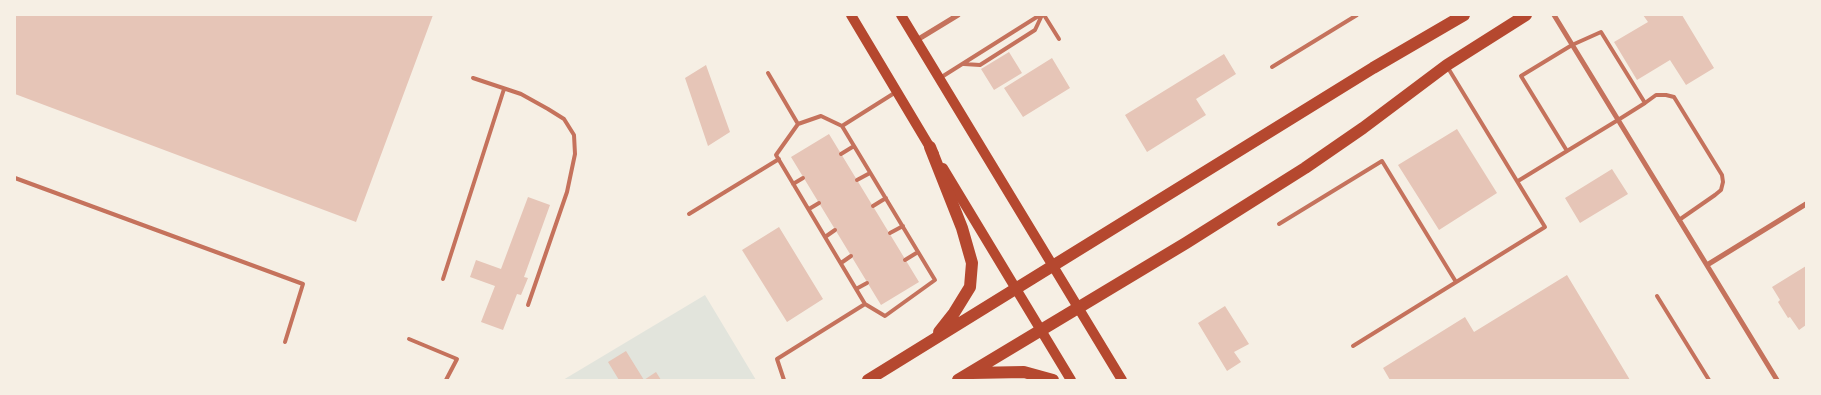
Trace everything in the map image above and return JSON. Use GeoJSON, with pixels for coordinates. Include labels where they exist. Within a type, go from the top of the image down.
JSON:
{"type":"FeatureCollection","features":[{"type":"Feature","properties":{"kind":"main road"},"geometry":{"type":"LineString","coordinates":[[852,15],[896,92],[1071,380]]}},
{"type":"Feature","properties":{"kind":"main road"},"geometry":{"type":"LineString","coordinates":[[901,15],[1122,380]]}},
{"type":"Feature","properties":{"kind":"main road"},"geometry":{"type":"LineString","coordinates":[[868,380],[1366,73],[1464,15]]}},
{"type":"Feature","properties":{"kind":"main road"},"geometry":{"type":"LineString","coordinates":[[964,377],[1305,168],[1356,133],[1447,65],[1526,15]]}},
{"type":"Feature","properties":{"kind":"main road"},"geometry":{"type":"LineString","coordinates":[[930,147],[965,236],[970,251],[972,273],[970,287],[932,340]]}},
{"type":"Feature","properties":{"kind":"main road"},"geometry":{"type":"LineString","coordinates":[[964,377],[1024,372],[1053,380]]}},
{"type":"Feature","properties":{"kind":"street"},"geometry":{"type":"LineString","coordinates":[[917,40],[958,15]]}},
{"type":"Feature","properties":{"kind":"street"},"geometry":{"type":"LineString","coordinates":[[1554,15],[1777,380]]}},
{"type":"Feature","properties":{"kind":"street"},"geometry":{"type":"LineString","coordinates":[[1707,266],[1806,204]]}},
{"type":"Feature","properties":{"kind":"lane"},"geometry":{"type":"LineString","coordinates":[[1042,15],[1059,39]]}},
{"type":"Feature","properties":{"kind":"lane"},"geometry":{"type":"LineString","coordinates":[[940,78],[1042,15]]}},
{"type":"Feature","properties":{"kind":"lane"},"geometry":{"type":"LineString","coordinates":[[963,64],[980,65],[1035,30],[1042,15]]}},
{"type":"Feature","properties":{"kind":"lane"},"geometry":{"type":"LineString","coordinates":[[1272,67],[1357,15]]}},
{"type":"Feature","properties":{"kind":"lane"},"geometry":{"type":"LineString","coordinates":[[1567,151],[1521,76],[1572,45],[1601,32],[1645,103]]}},
{"type":"Feature","properties":{"kind":"lane"},"geometry":{"type":"LineString","coordinates":[[1353,346],[1545,227],[1447,65]]}},
{"type":"Feature","properties":{"kind":"lane"},"geometry":{"type":"LineString","coordinates":[[768,73],[798,124]]}},
{"type":"Feature","properties":{"kind":"lane"},"geometry":{"type":"LineString","coordinates":[[473,78],[521,94],[564,119],[574,135],[575,154],[567,192],[528,305]]}},
{"type":"Feature","properties":{"kind":"lane"},"geometry":{"type":"LineString","coordinates":[[443,279],[504,88]]}},
{"type":"Feature","properties":{"kind":"lane"},"geometry":{"type":"LineString","coordinates":[[842,126],[896,92]]}},
{"type":"Feature","properties":{"kind":"lane"},"geometry":{"type":"LineString","coordinates":[[1518,181],[1656,96],[1666,95],[1674,97],[1722,175],[1723,182],[1721,190],[1679,220]]}},
{"type":"Feature","properties":{"kind":"lane"},"geometry":{"type":"LineString","coordinates":[[821,116],[842,126],[935,280],[885,316],[865,304],[776,155],[798,124],[821,116]]}},
{"type":"Feature","properties":{"kind":"lane"},"geometry":{"type":"LineString","coordinates":[[841,154],[854,146]]}},
{"type":"Feature","properties":{"kind":"lane"},"geometry":{"type":"LineString","coordinates":[[689,214],[779,159]]}},
{"type":"Feature","properties":{"kind":"lane"},"geometry":{"type":"LineString","coordinates":[[1278,224],[1382,161],[1456,282]]}},
{"type":"Feature","properties":{"kind":"lane"},"geometry":{"type":"LineString","coordinates":[[857,180],[870,173]]}},
{"type":"Feature","properties":{"kind":"lane"},"geometry":{"type":"LineString","coordinates":[[15,178],[303,284],[285,342]]}},
{"type":"Feature","properties":{"kind":"lane"},"geometry":{"type":"LineString","coordinates":[[793,184],[803,178]]}},
{"type":"Feature","properties":{"kind":"lane"},"geometry":{"type":"LineString","coordinates":[[873,206],[886,198]]}},
{"type":"Feature","properties":{"kind":"lane"},"geometry":{"type":"LineString","coordinates":[[809,210],[819,203]]}},
{"type":"Feature","properties":{"kind":"lane"},"geometry":{"type":"LineString","coordinates":[[890,234],[903,226]]}},
{"type":"Feature","properties":{"kind":"lane"},"geometry":{"type":"LineString","coordinates":[[825,237],[835,230]]}},
{"type":"Feature","properties":{"kind":"lane"},"geometry":{"type":"LineString","coordinates":[[905,260],[918,252]]}},
{"type":"Feature","properties":{"kind":"lane"},"geometry":{"type":"LineString","coordinates":[[841,263],[851,256]]}},
{"type":"Feature","properties":{"kind":"lane"},"geometry":{"type":"LineString","coordinates":[[856,289],[867,282]]}},
{"type":"Feature","properties":{"kind":"lane"},"geometry":{"type":"LineString","coordinates":[[1657,296],[1709,380]]}},
{"type":"Feature","properties":{"kind":"lane"},"geometry":{"type":"LineString","coordinates":[[784,380],[777,359],[865,304]]}},
{"type":"Feature","properties":{"kind":"lane"},"geometry":{"type":"LineString","coordinates":[[409,339],[457,359],[446,380]]}},
{"type":"Feature","properties":{"kind":"shaded area"},"geometry":{"type":"Polygon","coordinates":[[[705,295],[756,380],[563,380],[705,295]]]}},
{"type":"Feature","properties":{"kind":"building"},"geometry":{"type":"Polygon","coordinates":[[[15,15],[433,15],[356,222],[15,94],[15,15]]]}},
{"type":"Feature","properties":{"kind":"building"},"geometry":{"type":"Polygon","coordinates":[[[1643,15],[1682,15],[1714,68],[1686,85],[1670,60],[1637,80],[1614,42],[1648,22],[1643,15]]]}},
{"type":"Feature","properties":{"kind":"building"},"geometry":{"type":"Polygon","coordinates":[[[1009,52],[1022,73],[994,90],[981,69],[1009,52]]]}},
{"type":"Feature","properties":{"kind":"building"},"geometry":{"type":"Polygon","coordinates":[[[1224,54],[1236,74],[1196,99],[1206,115],[1147,152],[1125,115],[1224,54]]]}},
{"type":"Feature","properties":{"kind":"building"},"geometry":{"type":"Polygon","coordinates":[[[1052,58],[1070,88],[1023,117],[1004,88],[1052,58]]]}},
{"type":"Feature","properties":{"kind":"building"},"geometry":{"type":"Polygon","coordinates":[[[706,65],[730,132],[708,146],[685,78],[706,65]]]}},
{"type":"Feature","properties":{"kind":"building"},"geometry":{"type":"Polygon","coordinates":[[[1457,129],[1497,193],[1439,230],[1398,165],[1457,129]]]}},
{"type":"Feature","properties":{"kind":"building"},"geometry":{"type":"Polygon","coordinates":[[[829,134],[919,282],[881,305],[791,157],[829,134]]]}},
{"type":"Feature","properties":{"kind":"building"},"geometry":{"type":"Polygon","coordinates":[[[1612,169],[1628,194],[1580,223],[1565,198],[1612,169]]]}},
{"type":"Feature","properties":{"kind":"building"},"geometry":{"type":"Polygon","coordinates":[[[528,197],[550,205],[524,277],[528,278],[521,295],[517,294],[503,330],[481,322],[495,286],[470,277],[476,260],[501,269],[528,197]]]}},
{"type":"Feature","properties":{"kind":"building"},"geometry":{"type":"Polygon","coordinates":[[[779,227],[823,299],[787,322],[742,250],[779,227]]]}},
{"type":"Feature","properties":{"kind":"building"},"geometry":{"type":"Polygon","coordinates":[[[1806,266],[1806,325],[1799,330],[1790,317],[1788,318],[1778,302],[1780,300],[1772,287],[1806,266]]]}},
{"type":"Feature","properties":{"kind":"building"},"geometry":{"type":"Polygon","coordinates":[[[1567,275],[1630,380],[1390,380],[1383,368],[1465,317],[1474,332],[1567,275]]]}},
{"type":"Feature","properties":{"kind":"building"},"geometry":{"type":"Polygon","coordinates":[[[1225,306],[1249,344],[1234,352],[1241,362],[1227,371],[1198,323],[1225,306]]]}},
{"type":"Feature","properties":{"kind":"building"},"geometry":{"type":"Polygon","coordinates":[[[626,351],[644,380],[619,380],[608,362],[626,351]]]}},
{"type":"Feature","properties":{"kind":"building"},"geometry":{"type":"Polygon","coordinates":[[[656,372],[661,380],[644,380],[656,372]]]}}]}
